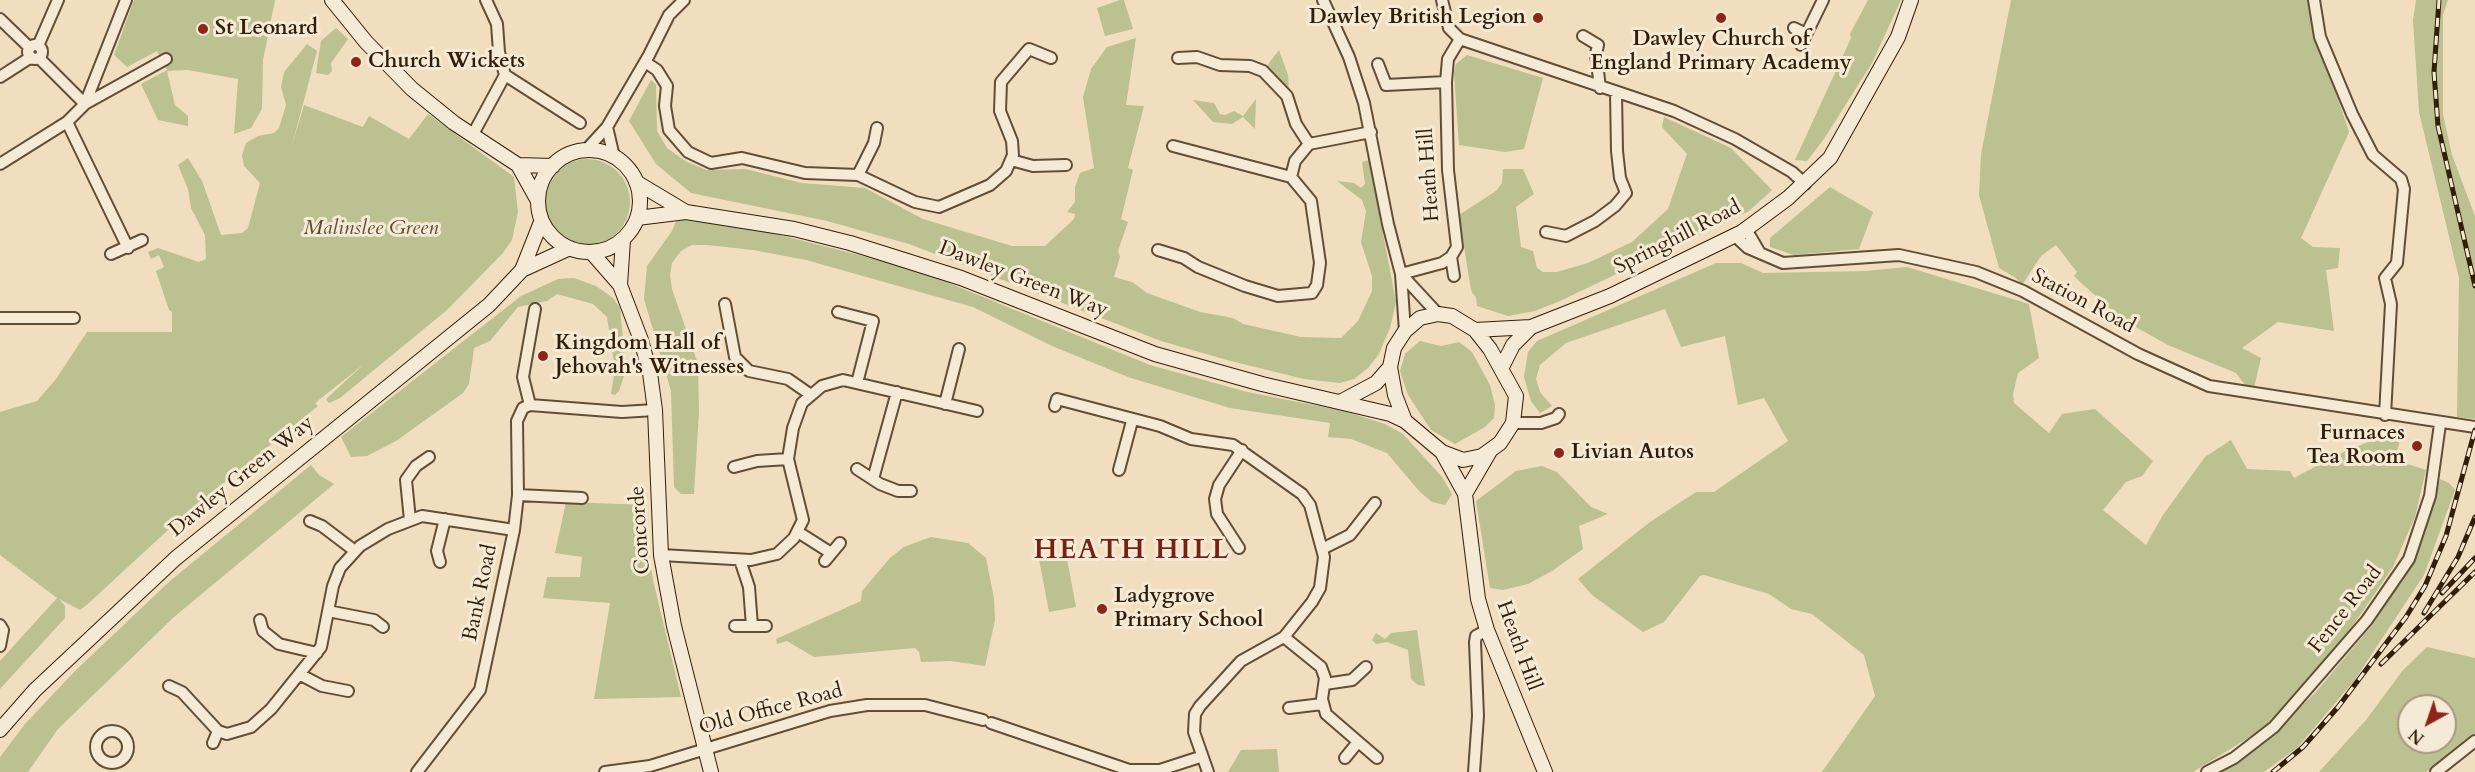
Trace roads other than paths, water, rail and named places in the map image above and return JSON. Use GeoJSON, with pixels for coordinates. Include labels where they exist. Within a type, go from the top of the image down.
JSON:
{"type":"FeatureCollection","features":[{"type":"Feature","properties":{"kind":"main road"},"geometry":{"type":"LineString","coordinates":[[332,0],[395,73],[424,99],[472,135],[518,165],[537,199],[541,222],[552,236],[570,248],[592,253],[607,250],[623,240],[637,218],[639,197],[636,182],[626,166],[614,158],[586,150],[565,157],[553,166],[543,178],[537,199]]}},
{"type":"Feature","properties":{"kind":"main road","name":"Springhill Road"},"geometry":{"type":"LineString","coordinates":[[1476,330],[1531,327],[1610,296],[1740,232],[1805,184],[1830,158],[1898,37],[1911,0]]}},
{"type":"Feature","properties":{"kind":"main road"},"geometry":{"type":"LineString","coordinates":[[518,165],[553,166]]}},
{"type":"Feature","properties":{"kind":"main road","name":"Dawley Green Way"},"geometry":{"type":"LineString","coordinates":[[636,182],[686,212]]}},
{"type":"Feature","properties":{"kind":"main road","name":"Dawley Green Way"},"geometry":{"type":"LineString","coordinates":[[637,218],[686,212],[794,229],[895,256],[961,278],[1155,354],[1262,384],[1342,401],[1390,414],[1406,421]]}},
{"type":"Feature","properties":{"kind":"main road","name":"Dawley Green Way"},"geometry":{"type":"LineString","coordinates":[[0,730],[35,690],[176,558],[489,305],[522,270],[541,222]]}},
{"type":"Feature","properties":{"kind":"main road","name":"Concorde"},"geometry":{"type":"LineString","coordinates":[[620,285],[623,240]]}},
{"type":"Feature","properties":{"kind":"main road","name":"Dawley Green Way"},"geometry":{"type":"LineString","coordinates":[[522,270],[570,248]]}},
{"type":"Feature","properties":{"kind":"main road","name":"Concorde"},"geometry":{"type":"LineString","coordinates":[[592,253],[620,285],[641,340],[650,373],[655,410],[661,555],[675,626],[711,772]]}},
{"type":"Feature","properties":{"kind":"main road"},"geometry":{"type":"LineString","coordinates":[[1438,314],[1452,316],[1476,330],[1516,396],[1513,423],[1500,443],[1482,456],[1463,460],[1442,452],[1406,421],[1395,395],[1390,367],[1394,348],[1404,331],[1420,318],[1438,314]]}},
{"type":"Feature","properties":{"kind":"main road","name":"Springhill Road"},"geometry":{"type":"LineString","coordinates":[[1501,369],[1513,345],[1531,327]]}},
{"type":"Feature","properties":{"kind":"main road"},"geometry":{"type":"LineString","coordinates":[[1342,401],[1376,383],[1390,367]]}},
{"type":"Feature","properties":{"kind":"main road"},"geometry":{"type":"LineString","coordinates":[[1465,494],[1491,450]]}},
{"type":"Feature","properties":{"kind":"main road","name":"Heath Hill"},"geometry":{"type":"LineString","coordinates":[[1442,452],[1465,494],[1478,599],[1487,630],[1545,772]]}},
{"type":"Feature","properties":{"kind":"street"},"geometry":{"type":"LineString","coordinates":[[0,77],[35,52],[58,0]]}},
{"type":"Feature","properties":{"kind":"street"},"geometry":{"type":"LineString","coordinates":[[86,104],[126,0]]}},
{"type":"Feature","properties":{"kind":"street"},"geometry":{"type":"LineString","coordinates":[[486,0],[497,24],[499,52],[505,75],[580,123]]}},
{"type":"Feature","properties":{"kind":"street"},"geometry":{"type":"LineString","coordinates":[[586,150],[607,127],[669,15],[684,0]]}},
{"type":"Feature","properties":{"kind":"street"},"geometry":{"type":"LineString","coordinates":[[1323,0],[1349,57],[1371,132],[1388,224],[1401,274],[1404,331]]}},
{"type":"Feature","properties":{"kind":"street"},"geometry":{"type":"LineString","coordinates":[[1442,0],[1449,28],[1460,39],[1674,111],[1735,139],[1792,172],[1805,184]]}},
{"type":"Feature","properties":{"kind":"street"},"geometry":{"type":"LineString","coordinates":[[1794,28],[1804,40],[1823,0]]}},
{"type":"Feature","properties":{"kind":"street"},"geometry":{"type":"LineString","coordinates":[[2314,0],[2320,37],[2352,114],[2373,155],[2401,179],[2404,189],[2397,263],[2385,278],[2391,304],[2385,415]]}},
{"type":"Feature","properties":{"kind":"street"},"geometry":{"type":"LineString","coordinates":[[0,19],[86,104]]}},
{"type":"Feature","properties":{"kind":"street"},"geometry":{"type":"LineString","coordinates":[[1583,36],[1598,45],[1596,54],[1600,88]]}},
{"type":"Feature","properties":{"kind":"street","name":"Heath Hill"},"geometry":{"type":"LineString","coordinates":[[1455,276],[1446,260],[1456,247],[1448,170],[1446,82],[1448,59],[1460,39]]}},
{"type":"Feature","properties":{"kind":"street"},"geometry":{"type":"LineString","coordinates":[[645,62],[657,70],[667,86],[665,106],[669,130],[688,152],[711,163],[742,158],[805,173],[858,175],[915,202],[939,207],[990,185],[1006,171],[1011,160],[1012,141],[1000,111],[1002,82],[1029,49],[1051,58]]}},
{"type":"Feature","properties":{"kind":"street"},"geometry":{"type":"LineString","coordinates":[[1178,58],[1197,57],[1220,65],[1250,66],[1263,71],[1287,96],[1296,124],[1309,144]]}},
{"type":"Feature","properties":{"kind":"street"},"geometry":{"type":"LineString","coordinates":[[0,164],[67,122],[86,104],[166,59]]}},
{"type":"Feature","properties":{"kind":"street"},"geometry":{"type":"LineString","coordinates":[[1378,64],[1386,85],[1446,82]]}},
{"type":"Feature","properties":{"kind":"street"},"geometry":{"type":"LineString","coordinates":[[472,135],[505,75]]}},
{"type":"Feature","properties":{"kind":"street"},"geometry":{"type":"LineString","coordinates":[[1546,232],[1566,236],[1595,221],[1616,206],[1626,193],[1620,178],[1617,151],[1616,93]]}},
{"type":"Feature","properties":{"kind":"street"},"geometry":{"type":"LineString","coordinates":[[67,122],[128,248]]}},
{"type":"Feature","properties":{"kind":"street"},"geometry":{"type":"LineString","coordinates":[[607,127],[614,158]]}},
{"type":"Feature","properties":{"kind":"street"},"geometry":{"type":"LineString","coordinates":[[858,175],[874,143],[877,128]]}},
{"type":"Feature","properties":{"kind":"street"},"geometry":{"type":"LineString","coordinates":[[1291,177],[1295,161],[1309,144],[1371,132]]}},
{"type":"Feature","properties":{"kind":"street"},"geometry":{"type":"LineString","coordinates":[[1158,250],[1184,258],[1198,267],[1245,286],[1278,296],[1312,293],[1317,285],[1320,263],[1311,201],[1291,177],[1173,146]]}},
{"type":"Feature","properties":{"kind":"street"},"geometry":{"type":"LineString","coordinates":[[1011,160],[1033,166],[1066,165]]}},
{"type":"Feature","properties":{"kind":"street","name":"Station Road"},"geometry":{"type":"LineString","coordinates":[[1740,232],[1760,253],[1784,263],[1899,255],[1968,270],[2023,291],[2138,354],[2204,384],[2385,415],[2475,427]]}},
{"type":"Feature","properties":{"kind":"street"},"geometry":{"type":"LineString","coordinates":[[111,254],[142,240]]}},
{"type":"Feature","properties":{"kind":"street"},"geometry":{"type":"LineString","coordinates":[[1401,274],[1446,260]]}},
{"type":"Feature","properties":{"kind":"street"},"geometry":{"type":"LineString","coordinates":[[1401,274],[1438,314]]}},
{"type":"Feature","properties":{"kind":"street"},"geometry":{"type":"LineString","coordinates":[[725,304],[735,357],[749,371],[788,379],[811,395]]}},
{"type":"Feature","properties":{"kind":"street"},"geometry":{"type":"LineString","coordinates":[[535,309],[523,377],[530,405],[622,412],[655,410]]}},
{"type":"Feature","properties":{"kind":"street"},"geometry":{"type":"LineString","coordinates":[[838,312],[873,321],[857,383]]}},
{"type":"Feature","properties":{"kind":"street"},"geometry":{"type":"LineString","coordinates":[[0,318],[74,318]]}},
{"type":"Feature","properties":{"kind":"street"},"geometry":{"type":"LineString","coordinates":[[945,404],[959,349]]}},
{"type":"Feature","properties":{"kind":"street"},"geometry":{"type":"LineString","coordinates":[[661,555],[751,560],[777,554],[798,532],[803,520],[788,459],[802,403],[822,386],[843,380],[977,411]]}},
{"type":"Feature","properties":{"kind":"street"},"geometry":{"type":"LineString","coordinates":[[873,479],[897,392]]}},
{"type":"Feature","properties":{"kind":"street"},"geometry":{"type":"LineString","coordinates":[[1055,406],[1057,399],[1132,421],[1160,426],[1191,439],[1224,443],[1242,450],[1307,499],[1322,549],[1324,564],[1320,588],[1312,602],[1284,637],[1240,661],[1200,705],[1194,722],[1200,757],[1208,772]]}},
{"type":"Feature","properties":{"kind":"street","name":"Bank Road"},"geometry":{"type":"LineString","coordinates":[[417,772],[480,690],[514,530],[518,495],[517,421],[524,408],[530,405]]}},
{"type":"Feature","properties":{"kind":"street"},"geometry":{"type":"LineString","coordinates":[[1513,423],[1541,423],[1556,418],[1559,414]]}},
{"type":"Feature","properties":{"kind":"street"},"geometry":{"type":"LineString","coordinates":[[1119,470],[1132,421]]}},
{"type":"Feature","properties":{"kind":"street","name":"Fence Road"},"geometry":{"type":"LineString","coordinates":[[2207,772],[2234,758],[2274,727],[2367,620],[2409,560],[2430,496],[2446,424]]}},
{"type":"Feature","properties":{"kind":"street"},"geometry":{"type":"LineString","coordinates":[[1239,548],[1217,514],[1215,499],[1219,485],[1242,450]]}},
{"type":"Feature","properties":{"kind":"street"},"geometry":{"type":"LineString","coordinates":[[410,520],[406,480],[416,466],[429,457]]}},
{"type":"Feature","properties":{"kind":"street"},"geometry":{"type":"LineString","coordinates":[[734,467],[757,461],[788,459]]}},
{"type":"Feature","properties":{"kind":"street"},"geometry":{"type":"LineString","coordinates":[[857,469],[898,491],[911,491]]}},
{"type":"Feature","properties":{"kind":"street"},"geometry":{"type":"LineString","coordinates":[[518,495],[582,498]]}},
{"type":"Feature","properties":{"kind":"street"},"geometry":{"type":"LineString","coordinates":[[1322,549],[1345,538],[1375,503]]}},
{"type":"Feature","properties":{"kind":"street"},"geometry":{"type":"LineString","coordinates":[[169,686],[182,692],[218,731],[227,734],[251,727],[271,709],[317,653],[333,586],[340,568],[355,551],[388,529],[422,516],[514,530]]}},
{"type":"Feature","properties":{"kind":"street"},"geometry":{"type":"LineString","coordinates":[[440,562],[437,551],[445,519]]}},
{"type":"Feature","properties":{"kind":"street"},"geometry":{"type":"LineString","coordinates":[[310,521],[322,526],[355,551]]}},
{"type":"Feature","properties":{"kind":"street"},"geometry":{"type":"LineString","coordinates":[[798,532],[828,557],[840,543]]}},
{"type":"Feature","properties":{"kind":"street"},"geometry":{"type":"LineString","coordinates":[[740,560],[749,586],[752,626]]}},
{"type":"Feature","properties":{"kind":"street"},"geometry":{"type":"LineString","coordinates":[[328,611],[374,620],[383,627]]}},
{"type":"Feature","properties":{"kind":"street"},"geometry":{"type":"LineString","coordinates":[[260,620],[263,631],[279,644],[317,653]]}},
{"type":"Feature","properties":{"kind":"street"},"geometry":{"type":"LineString","coordinates":[[0,625],[3,630],[0,646]]}},
{"type":"Feature","properties":{"kind":"street"},"geometry":{"type":"LineString","coordinates":[[735,626],[766,626]]}},
{"type":"Feature","properties":{"kind":"street"},"geometry":{"type":"LineString","coordinates":[[1473,772],[1478,716],[1475,642],[1476,636],[1487,630]]}},
{"type":"Feature","properties":{"kind":"street"},"geometry":{"type":"LineString","coordinates":[[1284,637],[1321,667],[1325,684],[1322,704],[1330,719],[1377,758]]}},
{"type":"Feature","properties":{"kind":"street"},"geometry":{"type":"LineString","coordinates":[[1325,684],[1352,680],[1365,667]]}},
{"type":"Feature","properties":{"kind":"street"},"geometry":{"type":"LineString","coordinates":[[299,674],[322,686],[348,691]]}},
{"type":"Feature","properties":{"kind":"street"},"geometry":{"type":"LineString","coordinates":[[1289,708],[1322,704]]}},
{"type":"Feature","properties":{"kind":"street","name":"Old Office Road"},"geometry":{"type":"LineString","coordinates":[[604,772],[650,766],[830,711],[867,705],[925,705],[987,722],[1129,770],[1160,770],[1200,757]]}},
{"type":"Feature","properties":{"kind":"street"},"geometry":{"type":"LineString","coordinates":[[213,743],[218,731]]}},
{"type":"Feature","properties":{"kind":"street"},"geometry":{"type":"LineString","coordinates":[[2436,772],[2475,741]]}},
{"type":"Feature","properties":{"kind":"street"},"geometry":{"type":"LineString","coordinates":[[1345,758],[1358,742]]}},
{"type":"Feature","properties":{"kind":"railway"},"geometry":{"type":"LineString","coordinates":[[2439,0],[2434,72],[2438,126],[2475,286]]}},
{"type":"Feature","properties":{"kind":"railway"},"geometry":{"type":"LineString","coordinates":[[2273,772],[2303,747],[2338,707],[2406,617],[2425,586],[2446,536],[2475,430]]}},
{"type":"Feature","properties":{"kind":"railway"},"geometry":{"type":"LineString","coordinates":[[2424,613],[2458,557],[2475,517]]}},
{"type":"Feature","properties":{"kind":"railway"},"geometry":{"type":"LineString","coordinates":[[2442,593],[2475,558]]}},
{"type":"Feature","properties":{"kind":"railway"},"geometry":{"type":"LineString","coordinates":[[2381,664],[2475,572]]}},
{"type":"Feature","properties":{"kind":"place","name":"Dawley British Legion"},"geometry":{"type":"Point","coordinates":[1538,18]}},
{"type":"Feature","properties":{"kind":"place","name":"Dawley Church of England Primary Academy"},"geometry":{"type":"Point","coordinates":[1721,18]}},
{"type":"Feature","properties":{"kind":"place","name":"St Leonard"},"geometry":{"type":"Point","coordinates":[203,29]}},
{"type":"Feature","properties":{"kind":"place","name":"Church Wickets"},"geometry":{"type":"Point","coordinates":[356,62]}},
{"type":"Feature","properties":{"kind":"place","name":"Kingdom Hall of Jehovah's Witnesses"},"geometry":{"type":"Point","coordinates":[543,356]}},
{"type":"Feature","properties":{"kind":"place","name":"Furnaces Tea Room"},"geometry":{"type":"Point","coordinates":[2417,446]}},
{"type":"Feature","properties":{"kind":"place","name":"Livian Autos"},"geometry":{"type":"Point","coordinates":[1559,453]}},
{"type":"Feature","properties":{"kind":"place","name":"Ladygrove Primary School"},"geometry":{"type":"Point","coordinates":[1102,609]}},
{"type":"Feature","properties":{"kind":"district","name":"HEATH HILL"},"geometry":{"type":"Point","coordinates":[1132,552]}},
{"type":"Feature","properties":{"kind":"park label","name":"Malinslee Green"},"geometry":{"type":"Point","coordinates":[371,229]}}]}
